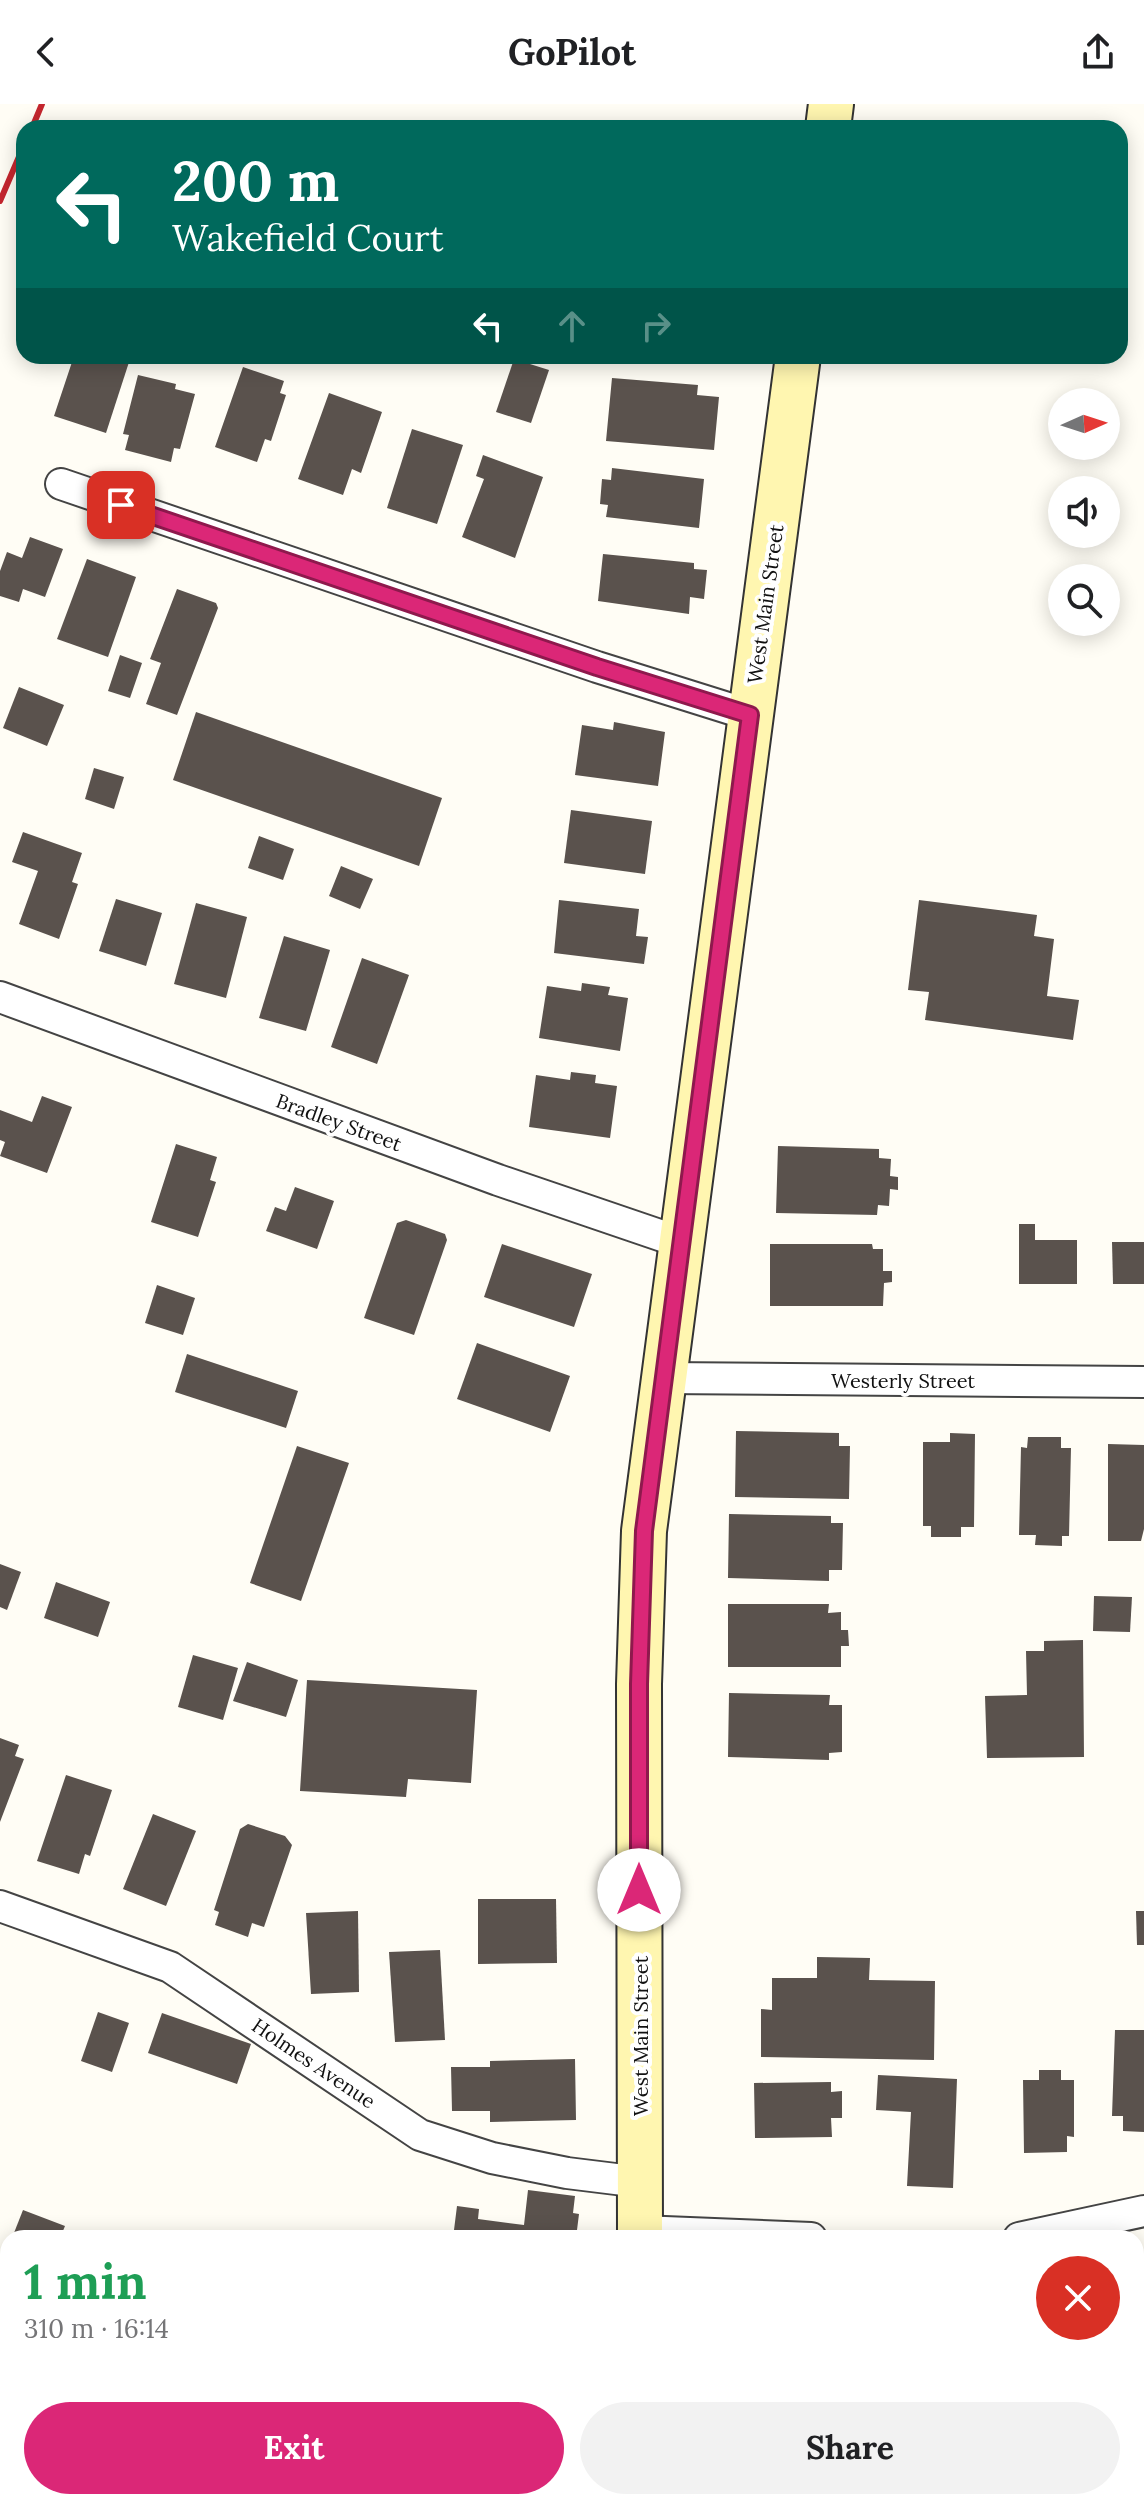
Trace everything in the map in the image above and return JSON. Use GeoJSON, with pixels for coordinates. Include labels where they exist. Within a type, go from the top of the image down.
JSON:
{"type":"FeatureCollection","features":[{"type":"Feature","properties":{"kind":"main road","name":"West Main Street"},"geometry":{"type":"LineString","coordinates":[[640,2230],[640,1600],[648,1487],[797,364]]}},
{"type":"Feature","properties":{"kind":"street"},"geometry":{"type":"LineString","coordinates":[[61,484],[597,667],[750,715]]}},
{"type":"Feature","properties":{"kind":"street","name":"Bradley Street"},"geometry":{"type":"LineString","coordinates":[[0,997],[498,1180],[680,1242]]}},
{"type":"Feature","properties":{"kind":"street","name":"Westerly Street"},"geometry":{"type":"LineString","coordinates":[[662,1378],[1144,1382]]}},
{"type":"Feature","properties":{"kind":"street","name":"Holmes Avenue"},"geometry":{"type":"LineString","coordinates":[[0,1906],[170,1967],[420,2135],[492,2158],[567,2173],[640,2182]]}},
{"type":"Feature","properties":{"kind":"street"},"geometry":{"type":"LineString","coordinates":[[1056,2230],[1144,2211]]}},
{"type":"Feature","properties":{"kind":"building"},"geometry":{"type":"Polygon","coordinates":[[[71,364],[128,364],[106,433],[54,416],[71,364]]]}},
{"type":"Feature","properties":{"kind":"building"},"geometry":{"type":"Polygon","coordinates":[[[512,364],[530,364],[549,370],[531,423],[496,412],[512,364]]]}},
{"type":"Feature","properties":{"kind":"building"},"geometry":{"type":"Polygon","coordinates":[[[243,367],[284,381],[280,393],[286,395],[271,441],[265,439],[257,462],[215,447],[243,367]]]}},
{"type":"Feature","properties":{"kind":"building"},"geometry":{"type":"Polygon","coordinates":[[[138,375],[176,384],[175,389],[195,394],[180,449],[174,448],[171,462],[125,450],[129,435],[123,434],[138,375]]]}},
{"type":"Feature","properties":{"kind":"building"},"geometry":{"type":"Polygon","coordinates":[[[612,378],[698,385],[697,395],[719,397],[714,450],[606,441],[612,378]]]}},
{"type":"Feature","properties":{"kind":"building"},"geometry":{"type":"Polygon","coordinates":[[[329,393],[382,412],[361,473],[352,469],[343,495],[298,479],[329,393]]]}},
{"type":"Feature","properties":{"kind":"building"},"geometry":{"type":"Polygon","coordinates":[[[412,429],[463,445],[437,524],[387,508],[412,429]]]}},
{"type":"Feature","properties":{"kind":"building"},"geometry":{"type":"Polygon","coordinates":[[[483,455],[543,477],[515,558],[462,537],[484,479],[476,476],[483,455]]]}},
{"type":"Feature","properties":{"kind":"building"},"geometry":{"type":"Polygon","coordinates":[[[612,468],[704,479],[699,528],[606,517],[608,505],[600,504],[602,479],[611,480],[612,468]]]}},
{"type":"Feature","properties":{"kind":"building"},"geometry":{"type":"Polygon","coordinates":[[[30,537],[63,549],[45,597],[23,589],[19,602],[0,596],[0,571],[7,552],[22,558],[30,537]]]}},
{"type":"Feature","properties":{"kind":"building"},"geometry":{"type":"Polygon","coordinates":[[[603,554],[694,563],[694,569],[707,570],[704,599],[690,597],[689,614],[598,601],[603,554]]]}},
{"type":"Feature","properties":{"kind":"building"},"geometry":{"type":"Polygon","coordinates":[[[87,559],[136,577],[108,657],[57,639],[87,559]]]}},
{"type":"Feature","properties":{"kind":"building"},"geometry":{"type":"Polygon","coordinates":[[[177,589],[216,603],[218,608],[177,715],[146,704],[161,663],[150,659],[177,589]]]}},
{"type":"Feature","properties":{"kind":"building"},"geometry":{"type":"Polygon","coordinates":[[[120,655],[142,663],[130,698],[108,691],[120,655]]]}},
{"type":"Feature","properties":{"kind":"building"},"geometry":{"type":"Polygon","coordinates":[[[19,687],[64,705],[47,746],[3,728],[19,687]]]}},
{"type":"Feature","properties":{"kind":"building"},"geometry":{"type":"Polygon","coordinates":[[[196,712],[442,798],[419,866],[173,780],[196,712]]]}},
{"type":"Feature","properties":{"kind":"building"},"geometry":{"type":"Polygon","coordinates":[[[614,722],[665,732],[658,786],[575,775],[582,725],[613,730],[614,722]]]}},
{"type":"Feature","properties":{"kind":"building"},"geometry":{"type":"Polygon","coordinates":[[[94,768],[124,777],[114,809],[85,799],[94,768]]]}},
{"type":"Feature","properties":{"kind":"building"},"geometry":{"type":"Polygon","coordinates":[[[571,810],[652,821],[645,874],[564,863],[571,810]]]}},
{"type":"Feature","properties":{"kind":"building"},"geometry":{"type":"Polygon","coordinates":[[[23,832],[82,853],[72,882],[78,884],[59,939],[19,924],[38,871],[12,862],[23,832]]]}},
{"type":"Feature","properties":{"kind":"building"},"geometry":{"type":"Polygon","coordinates":[[[259,836],[294,849],[283,880],[248,868],[259,836]]]}},
{"type":"Feature","properties":{"kind":"building"},"geometry":{"type":"Polygon","coordinates":[[[341,866],[373,879],[360,909],[329,896],[341,866]]]}},
{"type":"Feature","properties":{"kind":"building"},"geometry":{"type":"Polygon","coordinates":[[[116,899],[162,913],[146,966],[99,951],[116,899]]]}},
{"type":"Feature","properties":{"kind":"building"},"geometry":{"type":"Polygon","coordinates":[[[559,900],[639,909],[636,936],[648,937],[644,964],[554,953],[559,900]]]}},
{"type":"Feature","properties":{"kind":"building"},"geometry":{"type":"Polygon","coordinates":[[[919,900],[1037,915],[1034,936],[1054,939],[1047,996],[1079,1000],[1073,1040],[925,1020],[929,992],[908,990],[919,900]]]}},
{"type":"Feature","properties":{"kind":"building"},"geometry":{"type":"Polygon","coordinates":[[[196,903],[247,917],[226,998],[174,984],[196,903]]]}},
{"type":"Feature","properties":{"kind":"building"},"geometry":{"type":"Polygon","coordinates":[[[284,936],[330,950],[306,1031],[259,1018],[284,936]]]}},
{"type":"Feature","properties":{"kind":"building"},"geometry":{"type":"Polygon","coordinates":[[[362,958],[409,975],[377,1064],[331,1047],[362,958]]]}},
{"type":"Feature","properties":{"kind":"building"},"geometry":{"type":"Polygon","coordinates":[[[582,983],[610,987],[608,995],[628,998],[620,1051],[539,1038],[547,986],[581,991],[582,983]]]}},
{"type":"Feature","properties":{"kind":"building"},"geometry":{"type":"Polygon","coordinates":[[[571,1072],[596,1075],[595,1083],[617,1086],[610,1138],[529,1127],[536,1075],[570,1080],[571,1072]]]}},
{"type":"Feature","properties":{"kind":"building"},"geometry":{"type":"Polygon","coordinates":[[[42,1096],[72,1107],[47,1173],[0,1156],[5,1142],[0,1140],[0,1110],[32,1122],[42,1096]]]}},
{"type":"Feature","properties":{"kind":"building"},"geometry":{"type":"Polygon","coordinates":[[[176,1144],[217,1157],[210,1180],[216,1182],[198,1237],[151,1222],[176,1144]]]}},
{"type":"Feature","properties":{"kind":"building"},"geometry":{"type":"Polygon","coordinates":[[[778,1146],[879,1149],[879,1158],[891,1159],[890,1176],[898,1177],[898,1190],[890,1189],[889,1206],[878,1205],[877,1215],[776,1213],[778,1146]]]}},
{"type":"Feature","properties":{"kind":"building"},"geometry":{"type":"Polygon","coordinates":[[[295,1187],[334,1201],[317,1249],[266,1231],[275,1207],[286,1211],[295,1187]]]}},
{"type":"Feature","properties":{"kind":"building"},"geometry":{"type":"Polygon","coordinates":[[[406,1220],[445,1234],[447,1240],[414,1335],[364,1318],[397,1223],[406,1220]]]}},
{"type":"Feature","properties":{"kind":"building"},"geometry":{"type":"Polygon","coordinates":[[[1019,1224],[1035,1224],[1035,1240],[1077,1240],[1077,1284],[1019,1284],[1019,1224]]]}},
{"type":"Feature","properties":{"kind":"building"},"geometry":{"type":"Polygon","coordinates":[[[1112,1242],[1144,1242],[1144,1284],[1113,1284],[1112,1242]]]}},
{"type":"Feature","properties":{"kind":"building"},"geometry":{"type":"Polygon","coordinates":[[[502,1244],[592,1274],[574,1327],[484,1297],[502,1244]]]}},
{"type":"Feature","properties":{"kind":"building"},"geometry":{"type":"Polygon","coordinates":[[[770,1244],[872,1244],[873,1249],[883,1249],[883,1271],[892,1271],[892,1282],[884,1283],[883,1306],[770,1306],[770,1244]]]}},
{"type":"Feature","properties":{"kind":"building"},"geometry":{"type":"Polygon","coordinates":[[[157,1285],[195,1298],[183,1335],[145,1323],[157,1285]]]}},
{"type":"Feature","properties":{"kind":"building"},"geometry":{"type":"Polygon","coordinates":[[[477,1343],[570,1376],[550,1432],[457,1399],[477,1343]]]}},
{"type":"Feature","properties":{"kind":"building"},"geometry":{"type":"Polygon","coordinates":[[[187,1354],[298,1391],[286,1428],[175,1392],[187,1354]]]}},
{"type":"Feature","properties":{"kind":"building"},"geometry":{"type":"Polygon","coordinates":[[[736,1431],[839,1433],[839,1446],[850,1446],[849,1499],[735,1497],[736,1431]]]}},
{"type":"Feature","properties":{"kind":"building"},"geometry":{"type":"Polygon","coordinates":[[[950,1433],[975,1434],[974,1527],[961,1527],[961,1537],[931,1537],[931,1526],[923,1526],[923,1442],[950,1442],[950,1433]]]}},
{"type":"Feature","properties":{"kind":"building"},"geometry":{"type":"Polygon","coordinates":[[[1028,1437],[1061,1437],[1061,1448],[1071,1448],[1069,1536],[1062,1536],[1062,1546],[1035,1545],[1036,1535],[1019,1535],[1021,1447],[1027,1448],[1028,1437]]]}},
{"type":"Feature","properties":{"kind":"building"},"geometry":{"type":"Polygon","coordinates":[[[1108,1444],[1144,1445],[1144,1529],[1141,1541],[1108,1541],[1108,1444]]]}},
{"type":"Feature","properties":{"kind":"building"},"geometry":{"type":"Polygon","coordinates":[[[297,1446],[349,1463],[301,1601],[250,1583],[297,1446]]]}},
{"type":"Feature","properties":{"kind":"building"},"geometry":{"type":"Polygon","coordinates":[[[729,1514],[831,1516],[831,1523],[843,1523],[842,1570],[829,1570],[829,1581],[728,1578],[729,1514]]]}},
{"type":"Feature","properties":{"kind":"building"},"geometry":{"type":"Polygon","coordinates":[[[0,1564],[21,1572],[7,1610],[0,1607],[0,1564]]]}},
{"type":"Feature","properties":{"kind":"building"},"geometry":{"type":"Polygon","coordinates":[[[56,1582],[110,1602],[98,1637],[44,1618],[56,1582]]]}},
{"type":"Feature","properties":{"kind":"building"},"geometry":{"type":"Polygon","coordinates":[[[1094,1596],[1132,1597],[1130,1632],[1093,1631],[1094,1596]]]}},
{"type":"Feature","properties":{"kind":"building"},"geometry":{"type":"Polygon","coordinates":[[[728,1604],[829,1604],[828,1613],[841,1612],[841,1630],[848,1630],[849,1646],[841,1646],[841,1667],[728,1667],[728,1604]]]}},
{"type":"Feature","properties":{"kind":"building"},"geometry":{"type":"Polygon","coordinates":[[[1083,1640],[1084,1757],[987,1758],[985,1696],[1027,1695],[1026,1651],[1044,1651],[1044,1641],[1083,1640]]]}},
{"type":"Feature","properties":{"kind":"building"},"geometry":{"type":"Polygon","coordinates":[[[193,1655],[238,1668],[223,1720],[178,1707],[193,1655]]]}},
{"type":"Feature","properties":{"kind":"building"},"geometry":{"type":"Polygon","coordinates":[[[247,1662],[298,1680],[286,1717],[233,1701],[247,1662]]]}},
{"type":"Feature","properties":{"kind":"building"},"geometry":{"type":"Polygon","coordinates":[[[307,1680],[477,1690],[471,1783],[408,1779],[406,1797],[300,1791],[307,1680]]]}},
{"type":"Feature","properties":{"kind":"building"},"geometry":{"type":"Polygon","coordinates":[[[729,1693],[830,1695],[829,1705],[842,1705],[842,1752],[829,1753],[829,1760],[728,1757],[729,1693]]]}},
{"type":"Feature","properties":{"kind":"building"},"geometry":{"type":"Polygon","coordinates":[[[0,1738],[19,1745],[15,1756],[24,1759],[0,1822],[0,1738]]]}},
{"type":"Feature","properties":{"kind":"building"},"geometry":{"type":"Polygon","coordinates":[[[66,1775],[112,1790],[90,1856],[85,1854],[79,1874],[37,1861],[66,1775]]]}},
{"type":"Feature","properties":{"kind":"building"},"geometry":{"type":"Polygon","coordinates":[[[153,1814],[196,1831],[166,1906],[123,1889],[153,1814]]]}},
{"type":"Feature","properties":{"kind":"building"},"geometry":{"type":"Polygon","coordinates":[[[248,1824],[285,1836],[292,1845],[264,1927],[252,1923],[248,1937],[215,1925],[219,1912],[214,1910],[240,1829],[248,1824]]]}},
{"type":"Feature","properties":{"kind":"building"},"geometry":{"type":"Polygon","coordinates":[[[478,1899],[556,1899],[557,1963],[478,1964],[478,1899]]]}},
{"type":"Feature","properties":{"kind":"building"},"geometry":{"type":"Polygon","coordinates":[[[358,1911],[359,1992],[311,1994],[306,1913],[358,1911]]]}},
{"type":"Feature","properties":{"kind":"building"},"geometry":{"type":"Polygon","coordinates":[[[1136,1911],[1144,1911],[1144,1945],[1137,1945],[1136,1911]]]}},
{"type":"Feature","properties":{"kind":"building"},"geometry":{"type":"Polygon","coordinates":[[[440,1950],[445,2040],[395,2042],[389,1952],[440,1950]]]}},
{"type":"Feature","properties":{"kind":"building"},"geometry":{"type":"Polygon","coordinates":[[[817,1957],[870,1958],[869,1980],[935,1981],[934,2060],[761,2057],[761,2009],[772,2010],[772,1978],[817,1978],[817,1957]]]}},
{"type":"Feature","properties":{"kind":"building"},"geometry":{"type":"Polygon","coordinates":[[[98,2012],[129,2023],[112,2072],[81,2061],[98,2012]]]}},
{"type":"Feature","properties":{"kind":"building"},"geometry":{"type":"Polygon","coordinates":[[[162,2013],[251,2044],[237,2084],[148,2053],[162,2013]]]}},
{"type":"Feature","properties":{"kind":"building"},"geometry":{"type":"Polygon","coordinates":[[[1115,2030],[1144,2030],[1144,2132],[1123,2131],[1123,2116],[1112,2116],[1115,2030]]]}},
{"type":"Feature","properties":{"kind":"building"},"geometry":{"type":"Polygon","coordinates":[[[575,2059],[576,2120],[490,2122],[490,2111],[452,2111],[451,2067],[490,2067],[490,2061],[575,2059]]]}},
{"type":"Feature","properties":{"kind":"building"},"geometry":{"type":"Polygon","coordinates":[[[1039,2070],[1061,2070],[1061,2080],[1074,2080],[1074,2137],[1067,2136],[1067,2152],[1024,2153],[1023,2080],[1039,2080],[1039,2070]]]}},
{"type":"Feature","properties":{"kind":"building"},"geometry":{"type":"Polygon","coordinates":[[[878,2075],[957,2079],[953,2188],[907,2186],[911,2112],[876,2110],[878,2075]]]}},
{"type":"Feature","properties":{"kind":"building"},"geometry":{"type":"Polygon","coordinates":[[[831,2082],[831,2092],[842,2091],[842,2118],[831,2118],[832,2137],[755,2138],[754,2083],[831,2082]]]}},
{"type":"Feature","properties":{"kind":"building"},"geometry":{"type":"Polygon","coordinates":[[[528,2190],[575,2196],[573,2213],[579,2214],[577,2230],[454,2230],[457,2206],[479,2209],[478,2219],[524,2225],[528,2190]]]}},
{"type":"Feature","properties":{"kind":"building"},"geometry":{"type":"Polygon","coordinates":[[[23,2210],[65,2226],[63,2230],[15,2230],[23,2210]]]}},
{"type":"Feature","properties":{"kind":"railway"},"geometry":{"type":"LineString","coordinates":[[35,120],[42,104]]}},
{"type":"Feature","properties":{"kind":"railway"},"geometry":{"type":"LineString","coordinates":[[0,201],[16,164]]}},
{"type":"Feature","properties":{"kind":"route"},"geometry":{"type":"LineString","coordinates":[[121,505],[677,694],[750,715],[648,1487],[640,1586],[639,1890]]}}]}
